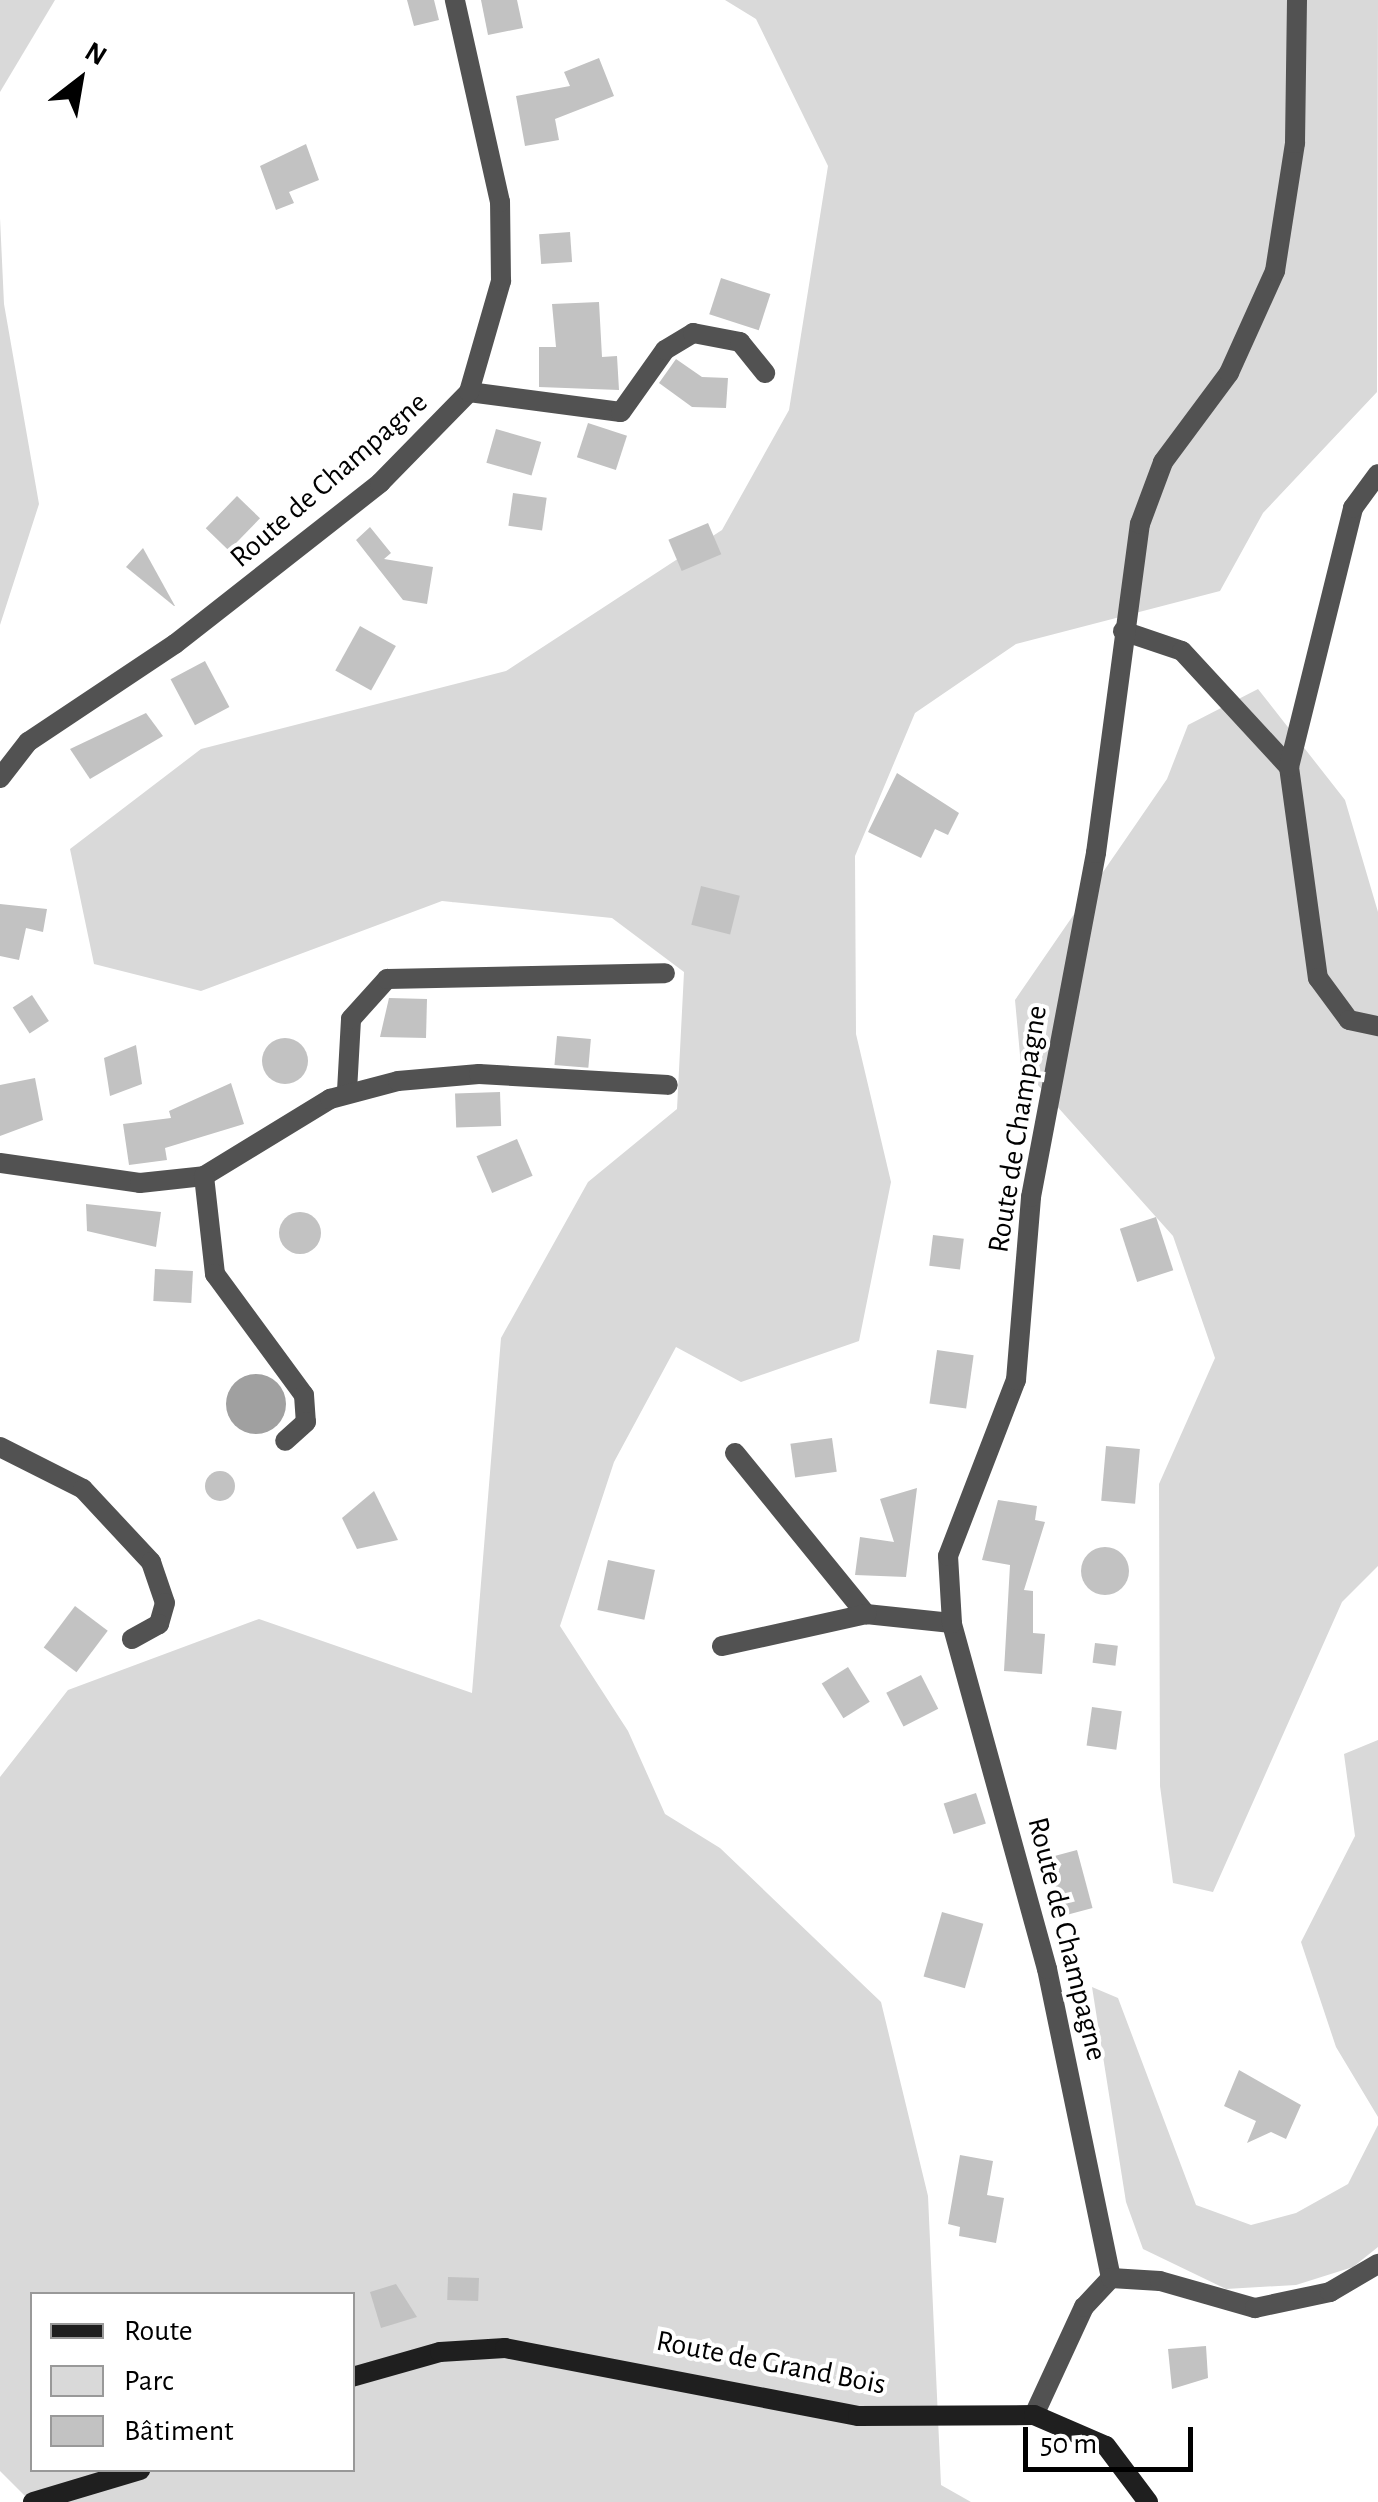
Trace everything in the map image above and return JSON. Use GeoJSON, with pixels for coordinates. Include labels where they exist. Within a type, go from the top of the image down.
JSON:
{"type":"FeatureCollection","features":[{"type":"Feature","properties":{"kind":"main road","name":"Route de Grand Bois"},"geometry":{"type":"LineString","coordinates":[[355,2376],[440,2352],[505,2348],[858,2416],[1034,2416],[1106,2446],[1148,2502]]}},
{"type":"Feature","properties":{"kind":"main road"},"geometry":{"type":"LineString","coordinates":[[33,2502],[133,2472]]}},
{"type":"Feature","properties":{"kind":"street","name":"Route de Champagne"},"geometry":{"type":"LineString","coordinates":[[0,778],[28,742],[175,644],[380,483],[470,392],[502,281],[500,202],[455,0]]}},
{"type":"Feature","properties":{"kind":"street","name":"Route de Champagne"},"geometry":{"type":"LineString","coordinates":[[1110,2278],[1046,1969],[952,1623],[948,1556],[1016,1380],[1032,1197],[1096,854],[1140,524],[1163,462],[1229,374],[1275,271],[1295,144],[1298,0]]}},
{"type":"Feature","properties":{"kind":"street"},"geometry":{"type":"LineString","coordinates":[[470,392],[621,412],[665,350],[694,333],[740,342],[765,373]]}},
{"type":"Feature","properties":{"kind":"street"},"geometry":{"type":"LineString","coordinates":[[1378,474],[1359,500],[1289,768],[1318,978],[1349,1020],[1378,1026]]}},
{"type":"Feature","properties":{"kind":"street"},"geometry":{"type":"LineString","coordinates":[[1359,500],[1378,512]]}},
{"type":"Feature","properties":{"kind":"street"},"geometry":{"type":"LineString","coordinates":[[1123,631],[1182,651],[1289,768]]}},
{"type":"Feature","properties":{"kind":"street"},"geometry":{"type":"LineString","coordinates":[[347,1091],[351,1019],[387,979],[665,973]]}},
{"type":"Feature","properties":{"kind":"street"},"geometry":{"type":"LineString","coordinates":[[0,1163],[140,1184],[204,1176],[347,1091],[479,1074],[668,1085]]}},
{"type":"Feature","properties":{"kind":"street"},"geometry":{"type":"LineString","coordinates":[[204,1176],[215,1274],[304,1392],[306,1422],[286,1441]]}},
{"type":"Feature","properties":{"kind":"street"},"geometry":{"type":"LineString","coordinates":[[0,1446],[83,1489],[151,1562],[165,1603],[159,1624],[132,1639]]}},
{"type":"Feature","properties":{"kind":"street"},"geometry":{"type":"LineString","coordinates":[[735,1452],[866,1614]]}},
{"type":"Feature","properties":{"kind":"street"},"geometry":{"type":"LineString","coordinates":[[722,1646],[866,1614],[952,1623]]}},
{"type":"Feature","properties":{"kind":"street"},"geometry":{"type":"LineString","coordinates":[[1034,2416],[1084,2307],[1110,2278],[1160,2281],[1256,2308],[1330,2292],[1378,2264]]}},
{"type":"Feature","properties":{"kind":"green space"},"geometry":{"type":"Polygon","coordinates":[[[0,0],[55,0],[0,92],[0,0]]]}},
{"type":"Feature","properties":{"kind":"green space"},"geometry":{"type":"Polygon","coordinates":[[[725,0],[1378,0],[1377,392],[1263,513],[1220,591],[1016,644],[915,713],[855,856],[856,1034],[891,1182],[859,1341],[741,1382],[676,1347],[614,1462],[560,1626],[628,1731],[665,1814],[720,1848],[881,2002],[928,2196],[941,2485],[971,2502],[31,2502],[0,2471],[0,1777],[68,1690],[259,1619],[472,1693],[501,1338],[588,1182],[677,1109],[684,972],[612,918],[442,901],[201,991],[94,964],[70,849],[201,749],[506,671],[722,530],[789,410],[828,166],[756,19],[725,0]]]}},
{"type":"Feature","properties":{"kind":"green space"},"geometry":{"type":"Polygon","coordinates":[[[0,218],[4,304],[39,504],[0,625],[0,218]]]}},
{"type":"Feature","properties":{"kind":"green space"},"geometry":{"type":"Polygon","coordinates":[[[1258,689],[1345,800],[1378,912],[1378,1566],[1342,1602],[1213,1892],[1173,1883],[1160,1786],[1159,1484],[1215,1358],[1173,1236],[1021,1066],[1015,1000],[1167,779],[1188,725],[1258,689]]]}},
{"type":"Feature","properties":{"kind":"green space"},"geometry":{"type":"Polygon","coordinates":[[[1378,1740],[1378,2117],[1336,2047],[1301,1942],[1355,1836],[1344,1754],[1378,1740]]]}},
{"type":"Feature","properties":{"kind":"green space"},"geometry":{"type":"Polygon","coordinates":[[[1092,1987],[1118,1998],[1196,2205],[1251,2225],[1296,2213],[1348,2184],[1378,2125],[1378,2247],[1353,2267],[1296,2285],[1226,2289],[1143,2249],[1126,2202],[1092,1987]]]}},
{"type":"Feature","properties":{"kind":"shaded area"},"geometry":{"type":"Polygon","coordinates":[[[256,1374],[277,1383],[286,1404],[277,1425],[256,1434],[235,1425],[226,1404],[235,1383],[256,1374]]]}},
{"type":"Feature","properties":{"kind":"building"},"geometry":{"type":"Polygon","coordinates":[[[407,0],[434,0],[439,20],[414,26],[407,0]]]}},
{"type":"Feature","properties":{"kind":"building"},"geometry":{"type":"Polygon","coordinates":[[[481,0],[517,0],[523,28],[488,35],[481,0]]]}},
{"type":"Feature","properties":{"kind":"building"},"geometry":{"type":"Polygon","coordinates":[[[599,58],[614,96],[555,119],[559,140],[525,146],[516,96],[570,86],[564,72],[599,58]]]}},
{"type":"Feature","properties":{"kind":"building"},"geometry":{"type":"Polygon","coordinates":[[[306,144],[319,180],[289,192],[294,203],[276,210],[260,166],[306,144]]]}},
{"type":"Feature","properties":{"kind":"building"},"geometry":{"type":"Polygon","coordinates":[[[570,232],[572,262],[541,264],[539,234],[570,232]]]}},
{"type":"Feature","properties":{"kind":"building"},"geometry":{"type":"Polygon","coordinates":[[[721,278],[770,294],[759,330],[709,314],[721,278]]]}},
{"type":"Feature","properties":{"kind":"building"},"geometry":{"type":"Polygon","coordinates":[[[599,302],[602,357],[617,356],[619,390],[539,387],[539,347],[556,347],[552,304],[599,302]]]}},
{"type":"Feature","properties":{"kind":"building"},"geometry":{"type":"Polygon","coordinates":[[[676,359],[702,377],[728,378],[726,408],[692,407],[659,383],[676,359]]]}},
{"type":"Feature","properties":{"kind":"building"},"geometry":{"type":"Polygon","coordinates":[[[588,423],[627,436],[616,470],[577,457],[588,423]]]}},
{"type":"Feature","properties":{"kind":"building"},"geometry":{"type":"Polygon","coordinates":[[[496,429],[541,442],[532,476],[486,463],[496,429]]]}},
{"type":"Feature","properties":{"kind":"building"},"geometry":{"type":"Polygon","coordinates":[[[513,493],[547,498],[542,530],[508,526],[513,493]]]}},
{"type":"Feature","properties":{"kind":"building"},"geometry":{"type":"Polygon","coordinates":[[[237,496],[260,518],[229,551],[206,528],[237,496]]]}},
{"type":"Feature","properties":{"kind":"building"},"geometry":{"type":"Polygon","coordinates":[[[708,523],[721,554],[682,571],[668,540],[708,523]]]}},
{"type":"Feature","properties":{"kind":"building"},"geometry":{"type":"Polygon","coordinates":[[[370,527],[391,553],[384,559],[433,567],[427,604],[403,600],[356,540],[370,527]]]}},
{"type":"Feature","properties":{"kind":"building"},"geometry":{"type":"Polygon","coordinates":[[[143,548],[175,606],[126,567],[143,548]]]}},
{"type":"Feature","properties":{"kind":"building"},"geometry":{"type":"Polygon","coordinates":[[[360,626],[396,646],[371,690],[335,671],[360,626]]]}},
{"type":"Feature","properties":{"kind":"building"},"geometry":{"type":"Polygon","coordinates":[[[205,661],[229,707],[195,725],[171,679],[205,661]]]}},
{"type":"Feature","properties":{"kind":"building"},"geometry":{"type":"Polygon","coordinates":[[[146,713],[163,736],[90,779],[70,749],[146,713]]]}},
{"type":"Feature","properties":{"kind":"building"},"geometry":{"type":"Polygon","coordinates":[[[897,773],[959,813],[948,835],[935,829],[921,858],[868,832],[897,773]]]}},
{"type":"Feature","properties":{"kind":"building"},"geometry":{"type":"Polygon","coordinates":[[[701,886],[740,896],[730,934],[691,925],[701,886]]]}},
{"type":"Feature","properties":{"kind":"building"},"geometry":{"type":"Polygon","coordinates":[[[0,904],[47,909],[43,932],[26,928],[19,960],[0,956],[0,904]]]}},
{"type":"Feature","properties":{"kind":"building"},"geometry":{"type":"Polygon","coordinates":[[[32,995],[49,1021],[30,1034],[13,1008],[32,995]]]}},
{"type":"Feature","properties":{"kind":"building"},"geometry":{"type":"Polygon","coordinates":[[[389,998],[427,999],[426,1038],[380,1037],[389,998]]]}},
{"type":"Feature","properties":{"kind":"building"},"geometry":{"type":"Polygon","coordinates":[[[557,1036],[591,1039],[588,1068],[554,1065],[557,1036]]]}},
{"type":"Feature","properties":{"kind":"building"},"geometry":{"type":"Polygon","coordinates":[[[285,1038],[301,1045],[308,1061],[301,1077],[285,1084],[269,1077],[262,1061],[269,1045],[285,1038]]]}},
{"type":"Feature","properties":{"kind":"building"},"geometry":{"type":"Polygon","coordinates":[[[136,1045],[142,1084],[110,1096],[104,1058],[136,1045]]]}},
{"type":"Feature","properties":{"kind":"building"},"geometry":{"type":"Polygon","coordinates":[[[35,1078],[43,1120],[0,1136],[0,1085],[35,1078]]]}},
{"type":"Feature","properties":{"kind":"building"},"geometry":{"type":"Polygon","coordinates":[[[231,1083],[244,1124],[165,1148],[167,1160],[129,1165],[123,1124],[171,1118],[169,1111],[231,1083]]]}},
{"type":"Feature","properties":{"kind":"building"},"geometry":{"type":"Polygon","coordinates":[[[500,1092],[501,1126],[456,1128],[455,1094],[500,1092]]]}},
{"type":"Feature","properties":{"kind":"building"},"geometry":{"type":"Polygon","coordinates":[[[517,1139],[533,1176],[492,1193],[476,1156],[517,1139]]]}},
{"type":"Feature","properties":{"kind":"building"},"geometry":{"type":"Polygon","coordinates":[[[86,1204],[161,1212],[156,1247],[87,1231],[86,1204]]]}},
{"type":"Feature","properties":{"kind":"building"},"geometry":{"type":"Polygon","coordinates":[[[300,1212],[315,1218],[321,1233],[315,1248],[300,1254],[285,1248],[279,1233],[285,1218],[300,1212]]]}},
{"type":"Feature","properties":{"kind":"building"},"geometry":{"type":"Polygon","coordinates":[[[1156,1217],[1173,1270],[1137,1282],[1120,1229],[1156,1217]]]}},
{"type":"Feature","properties":{"kind":"building"},"geometry":{"type":"Polygon","coordinates":[[[933,1235],[964,1239],[960,1270],[929,1266],[933,1235]]]}},
{"type":"Feature","properties":{"kind":"building"},"geometry":{"type":"Polygon","coordinates":[[[155,1269],[193,1271],[191,1303],[153,1301],[155,1269]]]}},
{"type":"Feature","properties":{"kind":"building"},"geometry":{"type":"Polygon","coordinates":[[[937,1350],[974,1355],[966,1409],[929,1403],[937,1350]]]}},
{"type":"Feature","properties":{"kind":"building"},"geometry":{"type":"Polygon","coordinates":[[[832,1438],[837,1472],[795,1478],[790,1444],[832,1438]]]}},
{"type":"Feature","properties":{"kind":"building"},"geometry":{"type":"Polygon","coordinates":[[[1106,1446],[1140,1449],[1135,1504],[1101,1501],[1106,1446]]]}},
{"type":"Feature","properties":{"kind":"building"},"geometry":{"type":"Polygon","coordinates":[[[220,1471],[231,1475],[235,1486],[231,1497],[220,1501],[209,1497],[205,1486],[209,1475],[220,1471]]]}},
{"type":"Feature","properties":{"kind":"building"},"geometry":{"type":"Polygon","coordinates":[[[917,1488],[906,1577],[855,1575],[860,1537],[894,1542],[880,1499],[917,1488]]]}},
{"type":"Feature","properties":{"kind":"building"},"geometry":{"type":"Polygon","coordinates":[[[374,1491],[398,1540],[357,1549],[342,1518],[374,1491]]]}},
{"type":"Feature","properties":{"kind":"building"},"geometry":{"type":"Polygon","coordinates":[[[998,1500],[1037,1506],[1035,1520],[1045,1522],[1024,1590],[1033,1591],[1033,1633],[1045,1634],[1042,1674],[1004,1671],[1010,1565],[982,1560],[998,1500]]]}},
{"type":"Feature","properties":{"kind":"building"},"geometry":{"type":"Polygon","coordinates":[[[1105,1547],[1122,1554],[1129,1571],[1122,1588],[1105,1595],[1088,1588],[1081,1571],[1088,1554],[1105,1547]]]}},
{"type":"Feature","properties":{"kind":"building"},"geometry":{"type":"Polygon","coordinates":[[[608,1560],[655,1570],[644,1620],[597,1610],[608,1560]]]}},
{"type":"Feature","properties":{"kind":"building"},"geometry":{"type":"Polygon","coordinates":[[[75,1606],[108,1631],[76,1672],[44,1648],[75,1606]]]}},
{"type":"Feature","properties":{"kind":"building"},"geometry":{"type":"Polygon","coordinates":[[[1095,1643],[1118,1646],[1115,1666],[1093,1663],[1095,1643]]]}},
{"type":"Feature","properties":{"kind":"building"},"geometry":{"type":"Polygon","coordinates":[[[848,1667],[870,1702],[843,1718],[822,1683],[848,1667]]]}},
{"type":"Feature","properties":{"kind":"building"},"geometry":{"type":"Polygon","coordinates":[[[921,1675],[938,1709],[904,1727],[886,1693],[921,1675]]]}},
{"type":"Feature","properties":{"kind":"building"},"geometry":{"type":"Polygon","coordinates":[[[1092,1707],[1122,1711],[1116,1750],[1087,1746],[1092,1707]]]}},
{"type":"Feature","properties":{"kind":"building"},"geometry":{"type":"Polygon","coordinates":[[[976,1793],[986,1823],[954,1834],[944,1804],[976,1793]]]}},
{"type":"Feature","properties":{"kind":"building"},"geometry":{"type":"Polygon","coordinates":[[[1077,1850],[1093,1908],[1064,1916],[1048,1858],[1077,1850]]]}},
{"type":"Feature","properties":{"kind":"building"},"geometry":{"type":"Polygon","coordinates":[[[942,1912],[983,1924],[965,1988],[924,1976],[942,1912]]]}},
{"type":"Feature","properties":{"kind":"building"},"geometry":{"type":"Polygon","coordinates":[[[1239,2070],[1301,2105],[1286,2139],[1271,2132],[1247,2143],[1256,2121],[1224,2106],[1239,2070]]]}},
{"type":"Feature","properties":{"kind":"building"},"geometry":{"type":"Polygon","coordinates":[[[960,2155],[993,2161],[987,2195],[1004,2198],[996,2243],[959,2236],[960,2227],[948,2224],[960,2155]]]}},
{"type":"Feature","properties":{"kind":"building"},"geometry":{"type":"Polygon","coordinates":[[[448,2277],[479,2278],[478,2301],[447,2300],[448,2277]]]}},
{"type":"Feature","properties":{"kind":"building"},"geometry":{"type":"Polygon","coordinates":[[[396,2284],[417,2317],[381,2328],[370,2292],[396,2284]]]}},
{"type":"Feature","properties":{"kind":"building"},"geometry":{"type":"Polygon","coordinates":[[[1206,2346],[1208,2378],[1172,2389],[1168,2349],[1206,2346]]]}}]}
